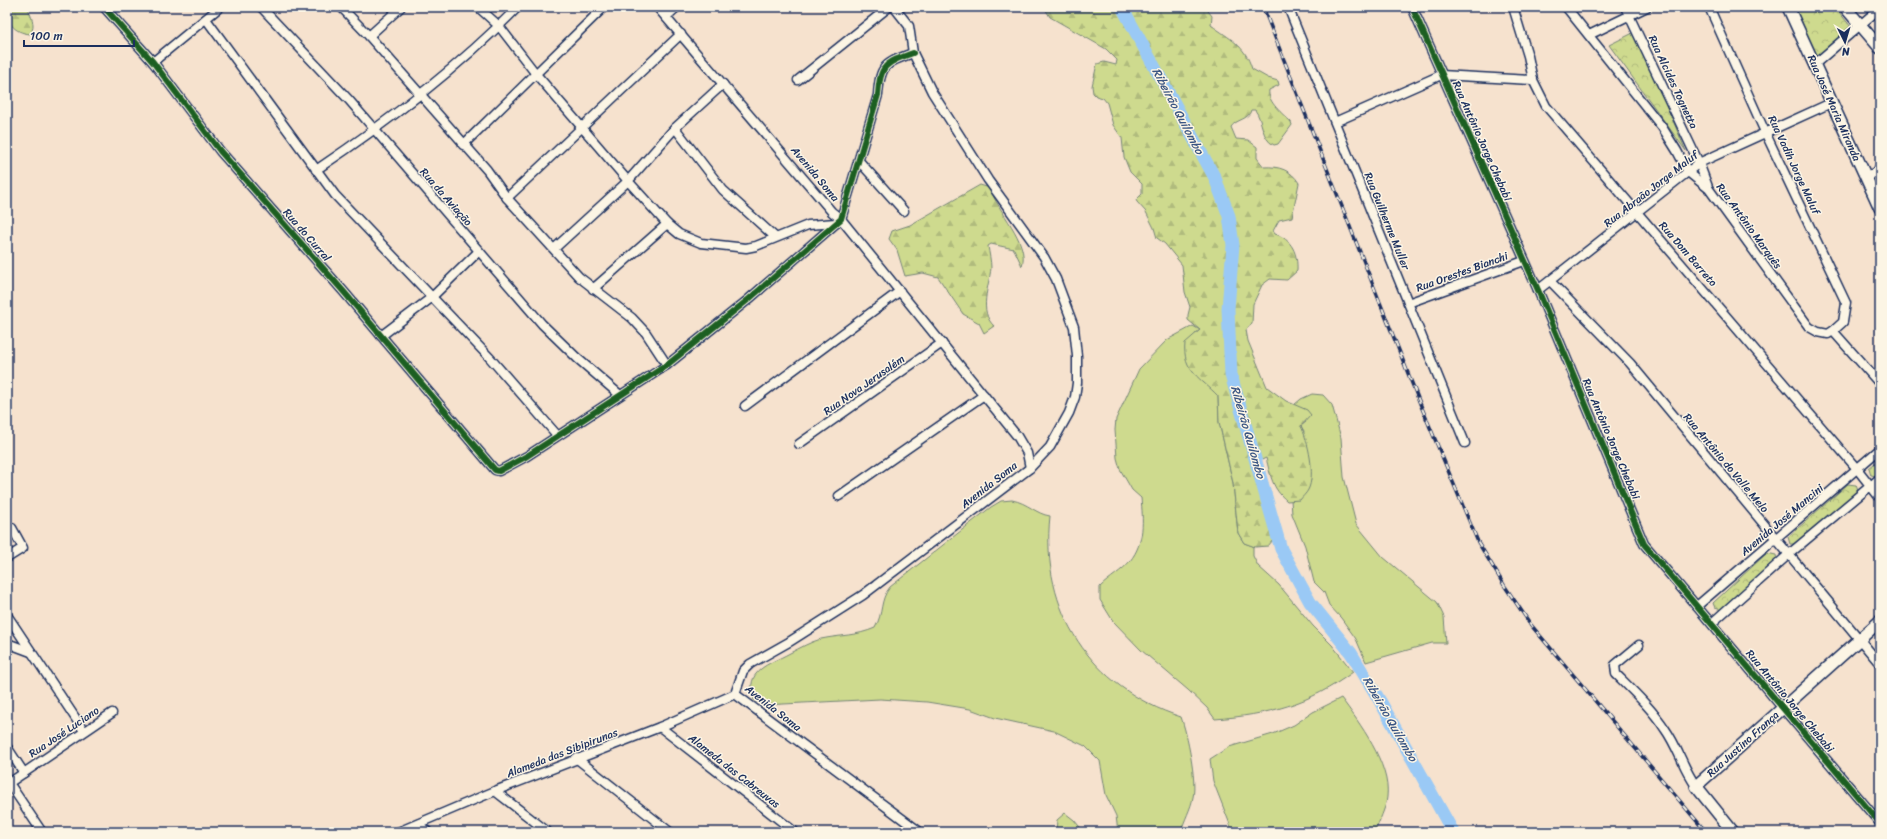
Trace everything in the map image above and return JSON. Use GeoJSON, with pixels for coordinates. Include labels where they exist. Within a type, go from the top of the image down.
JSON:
{"type":"FeatureCollection","features":[{"type":"Feature","properties":{"kind":"street"},"geometry":{"type":"LineString","coordinates":[[153,62],[220,7]]}},
{"type":"Feature","properties":{"kind":"street","name":"Rua da Aviação"},"geometry":{"type":"LineString","coordinates":[[261,7],[375,130],[542,324],[577,358],[620,395]]}},
{"type":"Feature","properties":{"kind":"street"},"geometry":{"type":"LineString","coordinates":[[341,7],[369,36],[486,170],[507,198],[555,248],[579,277],[632,318],[646,333],[667,364]]}},
{"type":"Feature","properties":{"kind":"street"},"geometry":{"type":"LineString","coordinates":[[369,36],[401,7]]}},
{"type":"Feature","properties":{"kind":"street"},"geometry":{"type":"LineString","coordinates":[[478,7],[499,26],[536,74],[667,224],[688,238],[715,246],[746,248],[756,246],[775,237],[808,225],[838,221]]}},
{"type":"Feature","properties":{"kind":"street"},"geometry":{"type":"LineString","coordinates":[[316,170],[375,130],[419,95],[499,26],[518,7]]}},
{"type":"Feature","properties":{"kind":"street"},"geometry":{"type":"LineString","coordinates":[[463,144],[604,7]]}},
{"type":"Feature","properties":{"kind":"street","name":"Avenida Soma"},"geometry":{"type":"LineString","coordinates":[[657,7],[832,212],[838,221],[900,291],[1017,436],[1027,453],[1030,468],[864,595],[789,642],[750,664],[744,671],[735,694],[920,832]]}},
{"type":"Feature","properties":{"kind":"street"},"geometry":{"type":"LineString","coordinates":[[666,17],[677,7]]}},
{"type":"Feature","properties":{"kind":"street"},"geometry":{"type":"LineString","coordinates":[[798,80],[889,7]]}},
{"type":"Feature","properties":{"kind":"street"},"geometry":{"type":"LineString","coordinates":[[894,7],[909,26],[913,53],[932,92],[988,180],[1044,257],[1053,273],[1074,327],[1077,356],[1077,383],[1074,397],[1069,413],[1050,447],[1030,468]]}},
{"type":"Feature","properties":{"kind":"street","name":"Rua Guilherme Muller"},"geometry":{"type":"LineString","coordinates":[[1288,7],[1465,443]]}},
{"type":"Feature","properties":{"kind":"street","name":"Rua Antônio Jorge Chebabi"},"geometry":{"type":"LineString","coordinates":[[1412,7],[1538,290],[1644,544],[1880,823]]}},
{"type":"Feature","properties":{"kind":"street","name":"Rua Dom Barreto"},"geometry":{"type":"LineString","coordinates":[[1513,7],[1528,56],[1533,80],[1546,106],[1858,470],[1880,498]]}},
{"type":"Feature","properties":{"kind":"street","name":"Rua Antônio Marquês"},"geometry":{"type":"LineString","coordinates":[[1566,7],[1662,127],[1688,172],[1709,189],[1809,327],[1818,332],[1828,334],[1833,331]]}},
{"type":"Feature","properties":{"kind":"street","name":"Rua Alcides Tognetta"},"geometry":{"type":"LineString","coordinates":[[1625,7],[1699,163],[1709,189]]}},
{"type":"Feature","properties":{"kind":"street"},"geometry":{"type":"LineString","coordinates":[[1589,35],[1647,7]]}},
{"type":"Feature","properties":{"kind":"street","name":"Rua Vadih Jorge Maluf"},"geometry":{"type":"LineString","coordinates":[[1709,7],[1765,132],[1846,303],[1843,322],[1833,331]]}},
{"type":"Feature","properties":{"kind":"street","name":"Rua José Maria Miranda"},"geometry":{"type":"LineString","coordinates":[[1788,7],[1880,208]]}},
{"type":"Feature","properties":{"kind":"street"},"geometry":{"type":"LineString","coordinates":[[1845,7],[1880,48]]}},
{"type":"Feature","properties":{"kind":"street","name":"Rua do Curral"},"geometry":{"type":"LineString","coordinates":[[108,8],[153,62],[220,151],[495,470],[499,471],[527,456],[557,435]]}},
{"type":"Feature","properties":{"kind":"street"},"geometry":{"type":"LineString","coordinates":[[1815,64],[1880,8]]}},
{"type":"Feature","properties":{"kind":"street"},"geometry":{"type":"LineString","coordinates":[[206,19],[335,195],[431,298],[490,358],[557,435],[667,364],[749,299],[838,221],[859,161],[878,96],[879,76],[892,60],[913,53]]}},
{"type":"Feature","properties":{"kind":"street"},"geometry":{"type":"LineString","coordinates":[[507,198],[681,34]]}},
{"type":"Feature","properties":{"kind":"street"},"geometry":{"type":"LineString","coordinates":[[1335,122],[1441,75],[1533,80]]}},
{"type":"Feature","properties":{"kind":"street"},"geometry":{"type":"LineString","coordinates":[[555,248],[628,181],[675,128],[723,84]]}},
{"type":"Feature","properties":{"kind":"street","name":"Rua Abraão Jorge Maluf"},"geometry":{"type":"LineString","coordinates":[[1538,290],[1551,282],[1699,163],[1832,102]]}},
{"type":"Feature","properties":{"kind":"street"},"geometry":{"type":"LineString","coordinates":[[675,128],[723,190],[775,237]]}},
{"type":"Feature","properties":{"kind":"street"},"geometry":{"type":"LineString","coordinates":[[859,161],[904,211]]}},
{"type":"Feature","properties":{"kind":"street"},"geometry":{"type":"LineString","coordinates":[[1866,179],[1880,168]]}},
{"type":"Feature","properties":{"kind":"street"},"geometry":{"type":"LineString","coordinates":[[593,289],[667,224]]}},
{"type":"Feature","properties":{"kind":"street"},"geometry":{"type":"LineString","coordinates":[[381,336],[431,298],[479,251]]}},
{"type":"Feature","properties":{"kind":"street","name":"Rua Orestes Bianchi"},"geometry":{"type":"LineString","coordinates":[[1408,303],[1524,261]]}},
{"type":"Feature","properties":{"kind":"street","name":"Rua Antônio do Valle Melo"},"geometry":{"type":"LineString","coordinates":[[1551,282],[1630,363],[1775,540],[1880,664]]}},
{"type":"Feature","properties":{"kind":"street"},"geometry":{"type":"LineString","coordinates":[[745,406],[900,291]]}},
{"type":"Feature","properties":{"kind":"street"},"geometry":{"type":"LineString","coordinates":[[1833,331],[1880,384]]}},
{"type":"Feature","properties":{"kind":"street","name":"Rua Nova Jerusalém"},"geometry":{"type":"LineString","coordinates":[[799,444],[942,343]]}},
{"type":"Feature","properties":{"kind":"street"},"geometry":{"type":"LineString","coordinates":[[839,496],[984,395]]}},
{"type":"Feature","properties":{"kind":"street","name":"Avenida José Mancini"},"geometry":{"type":"LineString","coordinates":[[1697,606],[1858,470],[1880,449]]}},
{"type":"Feature","properties":{"kind":"street"},"geometry":{"type":"LineString","coordinates":[[1712,623],[1788,555],[1880,478]]}},
{"type":"Feature","properties":{"kind":"street"},"geometry":{"type":"LineString","coordinates":[[7,558],[23,548],[12,528]]}},
{"type":"Feature","properties":{"kind":"street"},"geometry":{"type":"LineString","coordinates":[[7,615],[84,731]]}},
{"type":"Feature","properties":{"kind":"street","name":"Rua Justino França"},"geometry":{"type":"LineString","coordinates":[[1696,786],[1880,621]]}},
{"type":"Feature","properties":{"kind":"street"},"geometry":{"type":"LineString","coordinates":[[7,643],[31,652]]}},
{"type":"Feature","properties":{"kind":"street"},"geometry":{"type":"LineString","coordinates":[[1639,645],[1615,665],[1616,674],[1665,728],[1674,744],[1687,774],[1733,832]]}},
{"type":"Feature","properties":{"kind":"street","name":"Alameda das Sibipirunas"},"geometry":{"type":"LineString","coordinates":[[398,832],[495,790],[660,727],[735,694]]}},
{"type":"Feature","properties":{"kind":"street","name":"Rua José Luciano"},"geometry":{"type":"LineString","coordinates":[[42,832],[9,783],[112,713]]}},
{"type":"Feature","properties":{"kind":"street","name":"Alameda das Cabreuvas"},"geometry":{"type":"LineString","coordinates":[[660,727],[795,832]]}},
{"type":"Feature","properties":{"kind":"street"},"geometry":{"type":"LineString","coordinates":[[7,747],[24,773]]}},
{"type":"Feature","properties":{"kind":"street"},"geometry":{"type":"LineString","coordinates":[[576,758],[670,832]]}},
{"type":"Feature","properties":{"kind":"street"},"geometry":{"type":"LineString","coordinates":[[495,790],[548,832]]}},
{"type":"Feature","properties":{"kind":"street"},"geometry":{"type":"LineString","coordinates":[[418,824],[428,832]]}},
{"type":"Feature","properties":{"kind":"green space"},"geometry":{"type":"Polygon","coordinates":[[[7,7],[28,7],[33,24],[30,34],[19,31],[12,26],[8,18],[7,7]]]}},
{"type":"Feature","properties":{"kind":"green space"},"geometry":{"type":"Polygon","coordinates":[[[1044,7],[1205,7],[1212,16],[1211,25],[1241,48],[1252,69],[1268,78],[1278,81],[1279,85],[1269,90],[1270,99],[1292,125],[1278,144],[1274,145],[1264,134],[1258,114],[1255,110],[1251,110],[1248,116],[1236,122],[1231,127],[1236,139],[1248,140],[1257,147],[1257,158],[1264,167],[1280,168],[1292,175],[1299,183],[1292,217],[1279,220],[1273,231],[1275,234],[1281,236],[1290,243],[1293,248],[1297,271],[1287,280],[1270,279],[1262,285],[1253,304],[1252,323],[1246,330],[1248,341],[1267,387],[1286,401],[1307,410],[1311,415],[1301,426],[1310,458],[1311,476],[1308,490],[1300,500],[1287,501],[1282,496],[1275,487],[1266,458],[1253,464],[1254,477],[1278,534],[1268,546],[1255,547],[1244,543],[1238,533],[1233,483],[1219,422],[1218,396],[1199,379],[1186,361],[1185,343],[1200,330],[1188,320],[1190,307],[1185,292],[1182,265],[1165,244],[1157,238],[1146,212],[1137,202],[1136,200],[1142,194],[1142,184],[1130,172],[1124,157],[1122,138],[1113,125],[1107,103],[1103,98],[1096,96],[1093,93],[1092,86],[1097,64],[1104,62],[1116,65],[1117,60],[1106,49],[1050,17],[1044,7]]]}},
{"type":"Feature","properties":{"kind":"green space"},"geometry":{"type":"Polygon","coordinates":[[[1794,7],[1835,7],[1851,27],[1817,57],[1794,7]]]}},
{"type":"Feature","properties":{"kind":"green space"},"geometry":{"type":"Polygon","coordinates":[[[1635,32],[1686,151],[1609,45],[1635,32]]]}},
{"type":"Feature","properties":{"kind":"green space"},"geometry":{"type":"Polygon","coordinates":[[[980,185],[990,188],[999,207],[1017,237],[1023,257],[1022,266],[1014,249],[991,244],[988,246],[991,268],[985,306],[989,320],[994,326],[984,333],[979,323],[963,314],[938,277],[923,273],[905,276],[897,250],[889,239],[892,231],[910,225],[980,185]]]}},
{"type":"Feature","properties":{"kind":"green space"},"geometry":{"type":"Polygon","coordinates":[[[1193,326],[1200,330],[1195,334],[1208,386],[1218,396],[1219,422],[1233,483],[1238,533],[1244,543],[1253,546],[1253,556],[1258,566],[1279,585],[1313,626],[1332,645],[1353,672],[1321,692],[1287,706],[1270,711],[1215,719],[1207,708],[1188,690],[1141,650],[1113,621],[1100,600],[1100,587],[1130,561],[1135,554],[1141,539],[1142,531],[1141,498],[1132,490],[1120,469],[1117,458],[1115,430],[1116,419],[1139,369],[1167,340],[1193,326]]]}},
{"type":"Feature","properties":{"kind":"green space"},"geometry":{"type":"Polygon","coordinates":[[[1312,394],[1323,395],[1332,405],[1341,438],[1344,477],[1356,524],[1383,557],[1437,602],[1444,617],[1446,643],[1432,643],[1366,662],[1356,639],[1341,618],[1329,605],[1324,592],[1314,582],[1305,546],[1292,514],[1291,500],[1304,431],[1301,426],[1306,422],[1294,405],[1301,399],[1312,394]]]}},
{"type":"Feature","properties":{"kind":"green space"},"geometry":{"type":"Polygon","coordinates":[[[1880,459],[1880,472],[1876,476],[1871,475],[1869,468],[1880,459]]]}},
{"type":"Feature","properties":{"kind":"green space"},"geometry":{"type":"Polygon","coordinates":[[[1848,484],[1856,485],[1858,491],[1797,544],[1790,544],[1788,537],[1848,484]]]}},
{"type":"Feature","properties":{"kind":"green space"},"geometry":{"type":"Polygon","coordinates":[[[1012,500],[1023,503],[1040,513],[1050,516],[1049,551],[1054,583],[1063,614],[1078,641],[1097,666],[1121,687],[1149,704],[1181,717],[1191,757],[1194,790],[1191,806],[1181,832],[1118,832],[1116,816],[1106,795],[1100,761],[1085,746],[1054,731],[995,718],[970,709],[927,702],[880,699],[764,705],[754,700],[752,682],[755,675],[766,665],[817,640],[855,634],[875,628],[880,617],[884,597],[890,587],[991,507],[1001,501],[1012,500]]]}},
{"type":"Feature","properties":{"kind":"green space"},"geometry":{"type":"Polygon","coordinates":[[[1767,553],[1776,555],[1777,561],[1722,610],[1715,608],[1713,603],[1767,553]]]}},
{"type":"Feature","properties":{"kind":"green space"},"geometry":{"type":"Polygon","coordinates":[[[1341,698],[1365,731],[1384,771],[1387,785],[1387,797],[1384,810],[1375,832],[1233,832],[1213,781],[1210,759],[1229,747],[1273,734],[1294,725],[1313,712],[1341,698]]]}},
{"type":"Feature","properties":{"kind":"green space"},"geometry":{"type":"Polygon","coordinates":[[[1065,813],[1074,820],[1084,832],[1056,832],[1057,820],[1065,813]]]}},
{"type":"Feature","properties":{"kind":"waterway","name":"Ribeirão Quilombo"},"geometry":{"type":"LineString","coordinates":[[1122,7],[1215,178],[1229,216],[1233,245],[1228,309],[1231,375],[1281,549],[1310,602],[1351,653],[1380,701],[1453,832]]}},
{"type":"Feature","properties":{"kind":"railway"},"geometry":{"type":"LineString","coordinates":[[1263,7],[1419,401],[1478,542],[1504,585],[1531,625],[1706,832]]}},
{"type":"Feature","properties":{"kind":"cycle path"},"geometry":{"type":"LineString","coordinates":[[104,7],[153,62],[220,151],[344,292],[495,470],[499,471],[527,456],[667,365],[749,299],[841,219],[878,95],[880,77],[886,66],[890,63],[913,53]]}},
{"type":"Feature","properties":{"kind":"cycle path"},"geometry":{"type":"LineString","coordinates":[[1412,7],[1538,290],[1644,544],[1880,823]]}}]}
